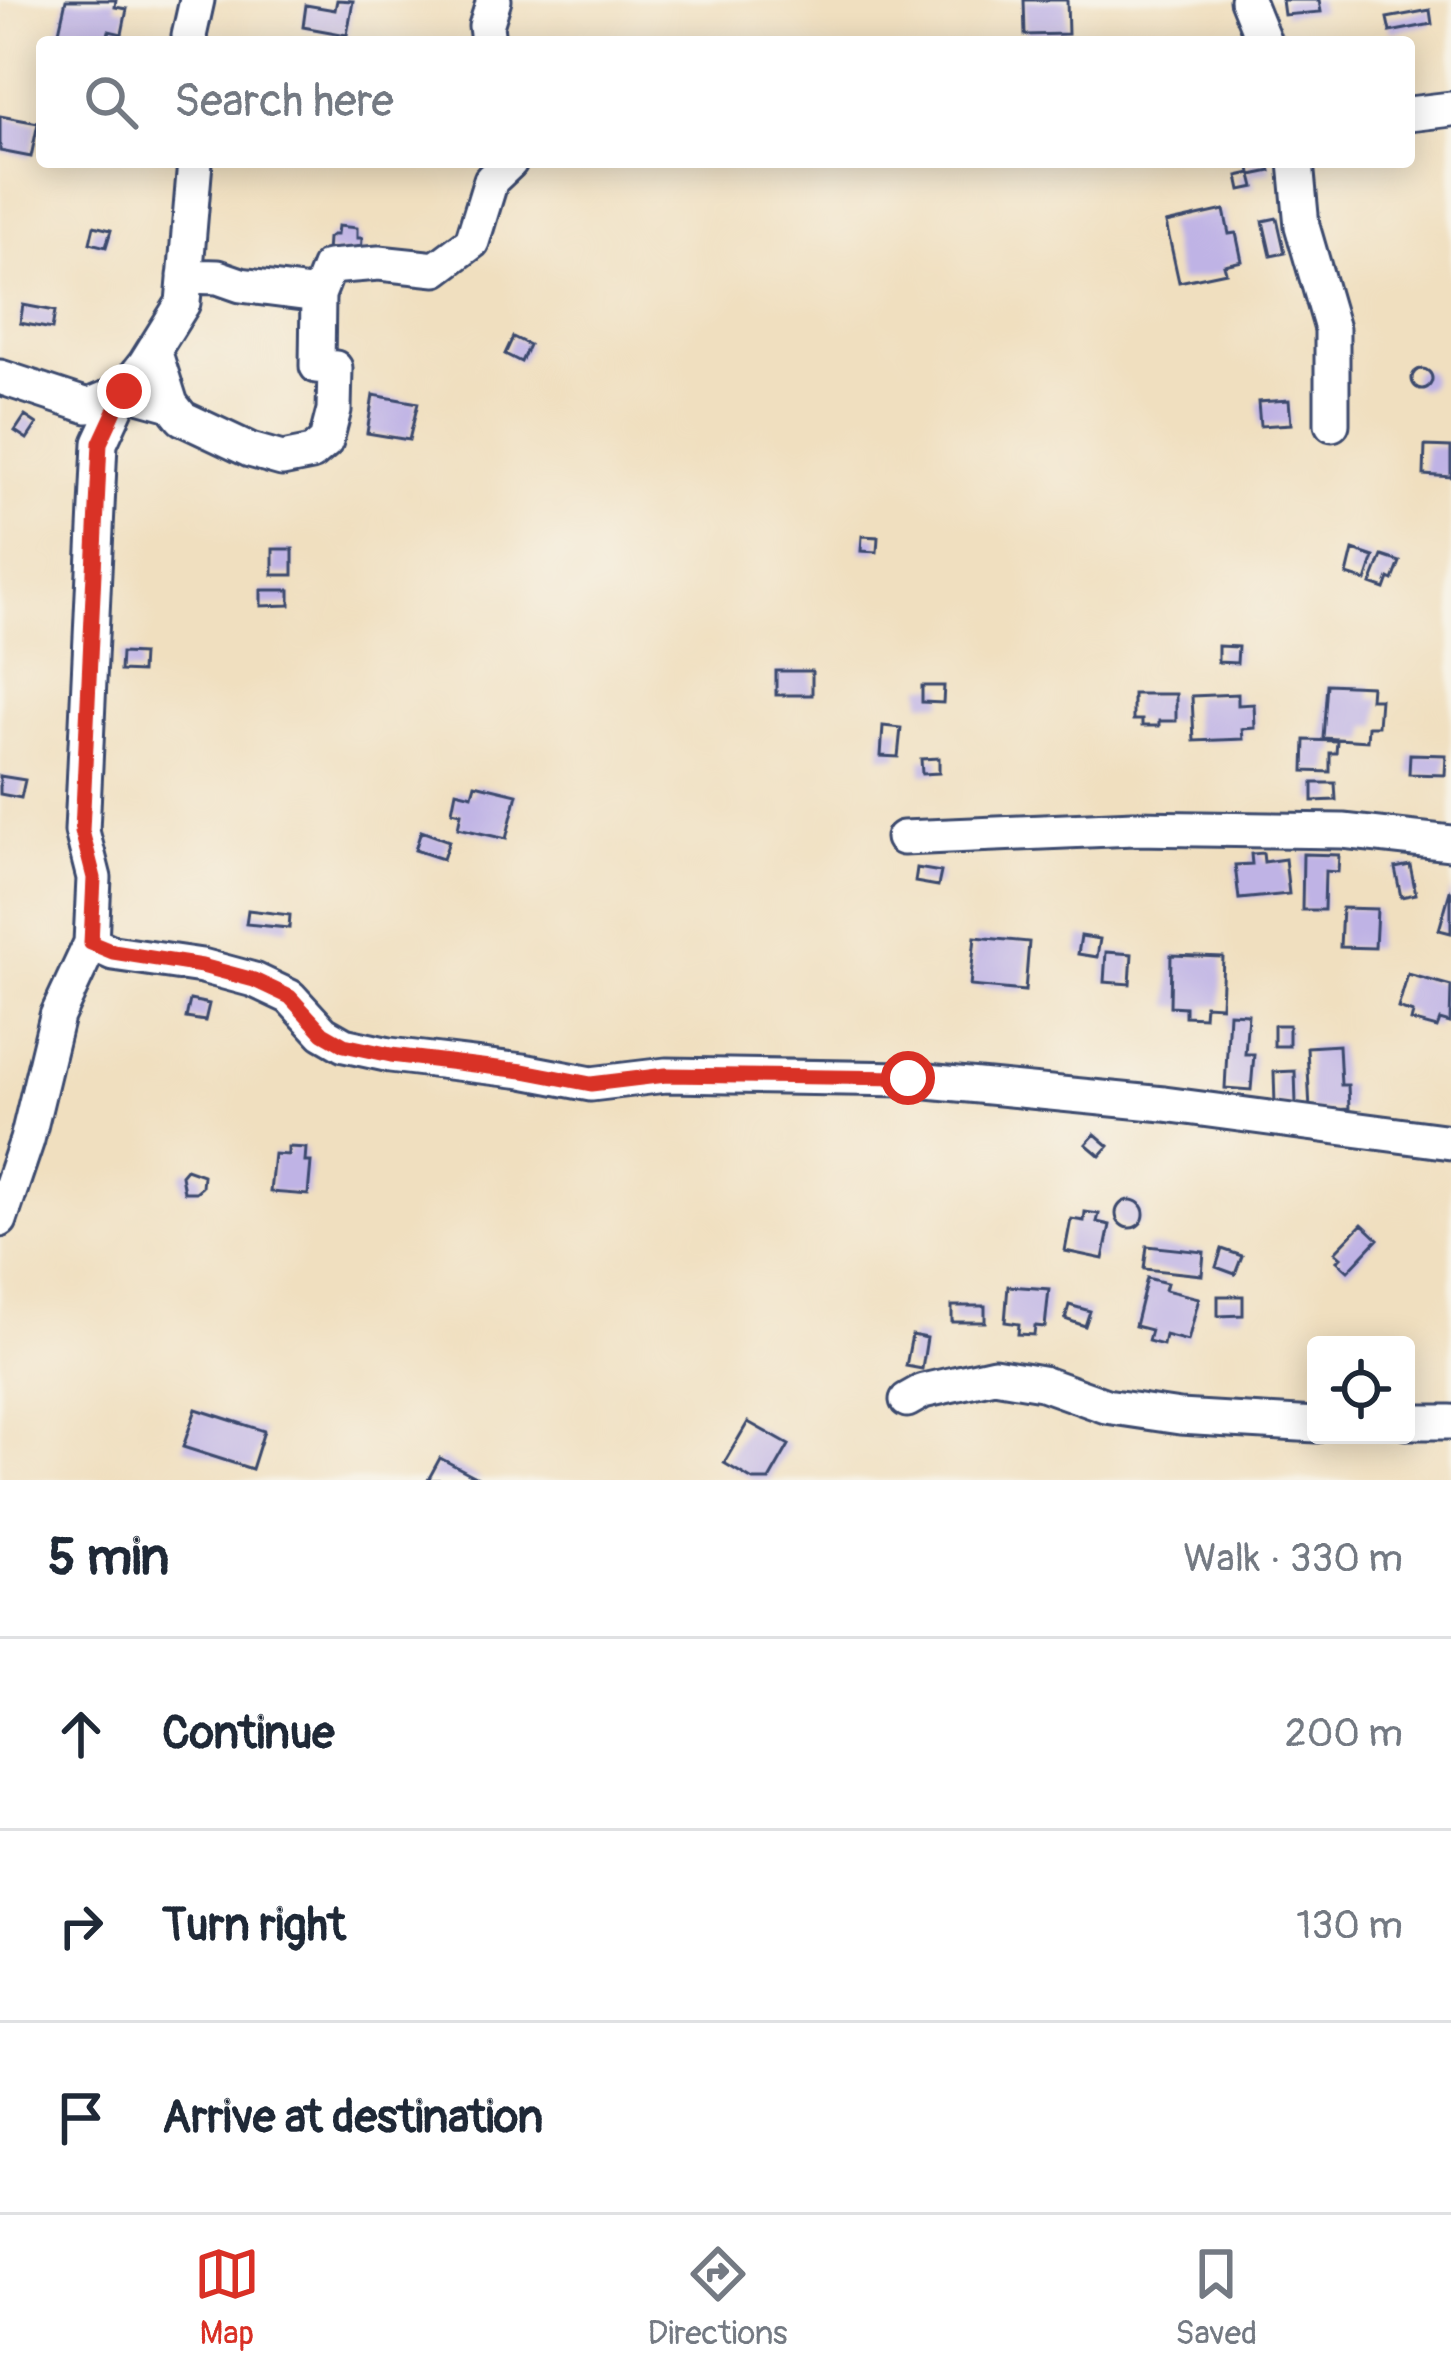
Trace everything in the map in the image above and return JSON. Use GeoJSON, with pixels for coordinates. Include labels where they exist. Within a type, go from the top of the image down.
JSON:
{"type":"FeatureCollection","features":[{"type":"Feature","properties":{"kind":"street"},"geometry":{"type":"LineString","coordinates":[[189,36],[197,0]]}},
{"type":"Feature","properties":{"kind":"street"},"geometry":{"type":"LineString","coordinates":[[487,36],[494,0]]}},
{"type":"Feature","properties":{"kind":"street"},"geometry":{"type":"LineString","coordinates":[[1247,0],[1262,36]]}},
{"type":"Feature","properties":{"kind":"street"},"geometry":{"type":"LineString","coordinates":[[1415,113],[1451,109]]}},
{"type":"Feature","properties":{"kind":"street"},"geometry":{"type":"LineString","coordinates":[[0,1220],[27,1141],[57,1016],[91,943],[94,878],[82,831],[100,443],[124,391],[184,303],[194,168]]}},
{"type":"Feature","properties":{"kind":"street"},"geometry":{"type":"LineString","coordinates":[[154,350],[171,404],[182,418],[250,450],[282,459],[312,453],[326,441],[334,410],[335,368],[317,366],[318,295],[329,267],[379,263],[436,268],[472,242],[491,180],[504,168]]}},
{"type":"Feature","properties":{"kind":"street"},"geometry":{"type":"LineString","coordinates":[[1297,168],[1302,226],[1332,328],[1332,424]]}},
{"type":"Feature","properties":{"kind":"street"},"geometry":{"type":"LineString","coordinates":[[185,276],[218,277],[242,286],[318,295]]}},
{"type":"Feature","properties":{"kind":"street"},"geometry":{"type":"LineString","coordinates":[[0,376],[88,406],[124,391],[171,404]]}},
{"type":"Feature","properties":{"kind":"street"},"geometry":{"type":"LineString","coordinates":[[69,400],[100,443]]}},
{"type":"Feature","properties":{"kind":"street"},"geometry":{"type":"LineString","coordinates":[[903,838],[1134,827],[1342,831],[1451,843]]}},
{"type":"Feature","properties":{"kind":"street"},"geometry":{"type":"LineString","coordinates":[[91,943],[113,952],[202,966],[254,980],[290,997],[323,1033],[344,1045],[391,1055],[591,1084],[666,1075],[908,1078],[1164,1104],[1451,1142]]}},
{"type":"Feature","properties":{"kind":"street"},"geometry":{"type":"LineString","coordinates":[[908,1400],[923,1390],[994,1375],[1042,1383],[1106,1406],[1180,1417],[1307,1424]]}},
{"type":"Feature","properties":{"kind":"street"},"geometry":{"type":"LineString","coordinates":[[1415,1422],[1451,1422]]}},
{"type":"Feature","properties":{"kind":"building"},"geometry":{"type":"Polygon","coordinates":[[[66,0],[116,0],[115,7],[127,9],[122,34],[58,36],[66,0]]]}},
{"type":"Feature","properties":{"kind":"building"},"geometry":{"type":"Polygon","coordinates":[[[337,0],[353,1],[347,35],[303,27],[306,5],[335,10],[337,0]]]}},
{"type":"Feature","properties":{"kind":"building"},"geometry":{"type":"Polygon","coordinates":[[[1024,0],[1067,0],[1068,34],[1025,35],[1024,0]]]}},
{"type":"Feature","properties":{"kind":"building"},"geometry":{"type":"Polygon","coordinates":[[[1282,0],[1319,0],[1321,12],[1284,15],[1282,0]]]}},
{"type":"Feature","properties":{"kind":"building"},"geometry":{"type":"Polygon","coordinates":[[[1430,10],[1432,24],[1390,32],[1387,18],[1430,10]]]}},
{"type":"Feature","properties":{"kind":"building"},"geometry":{"type":"Polygon","coordinates":[[[0,116],[36,123],[31,157],[0,151],[0,116]]]}},
{"type":"Feature","properties":{"kind":"building"},"geometry":{"type":"Polygon","coordinates":[[[1250,168],[1271,171],[1252,175],[1255,187],[1241,190],[1238,176],[1251,173],[1250,168]]]}},
{"type":"Feature","properties":{"kind":"building"},"geometry":{"type":"Polygon","coordinates":[[[1224,210],[1229,234],[1236,233],[1242,261],[1224,265],[1226,272],[1179,282],[1166,223],[1224,210]]]}},
{"type":"Feature","properties":{"kind":"building"},"geometry":{"type":"Polygon","coordinates":[[[1277,218],[1285,253],[1271,256],[1263,221],[1277,218]]]}},
{"type":"Feature","properties":{"kind":"building"},"geometry":{"type":"Polygon","coordinates":[[[94,226],[111,230],[106,247],[90,243],[94,226]]]}},
{"type":"Feature","properties":{"kind":"building"},"geometry":{"type":"Polygon","coordinates":[[[338,226],[357,228],[361,255],[327,253],[328,238],[337,235],[338,226]]]}},
{"type":"Feature","properties":{"kind":"building"},"geometry":{"type":"Polygon","coordinates":[[[23,305],[55,311],[52,329],[20,323],[23,305]]]}},
{"type":"Feature","properties":{"kind":"building"},"geometry":{"type":"Polygon","coordinates":[[[513,337],[529,345],[521,362],[505,354],[513,337]]]}},
{"type":"Feature","properties":{"kind":"building"},"geometry":{"type":"Polygon","coordinates":[[[1422,369],[1432,379],[1422,389],[1412,379],[1422,369]]]}},
{"type":"Feature","properties":{"kind":"building"},"geometry":{"type":"Polygon","coordinates":[[[373,395],[418,403],[409,440],[367,433],[373,395]]]}},
{"type":"Feature","properties":{"kind":"building"},"geometry":{"type":"Polygon","coordinates":[[[1289,400],[1291,424],[1260,426],[1258,402],[1289,400]]]}},
{"type":"Feature","properties":{"kind":"building"},"geometry":{"type":"Polygon","coordinates":[[[25,416],[37,424],[27,439],[15,431],[25,416]]]}},
{"type":"Feature","properties":{"kind":"building"},"geometry":{"type":"Polygon","coordinates":[[[1425,446],[1451,447],[1451,477],[1424,475],[1425,446]]]}},
{"type":"Feature","properties":{"kind":"building"},"geometry":{"type":"Polygon","coordinates":[[[862,536],[878,537],[877,552],[861,551],[862,536]]]}},
{"type":"Feature","properties":{"kind":"building"},"geometry":{"type":"Polygon","coordinates":[[[273,549],[293,549],[293,575],[273,575],[273,549]]]}},
{"type":"Feature","properties":{"kind":"building"},"geometry":{"type":"Polygon","coordinates":[[[1353,550],[1374,557],[1366,581],[1347,575],[1353,550]]]}},
{"type":"Feature","properties":{"kind":"building"},"geometry":{"type":"Polygon","coordinates":[[[1382,556],[1400,562],[1385,589],[1371,584],[1382,556]]]}},
{"type":"Feature","properties":{"kind":"building"},"geometry":{"type":"Polygon","coordinates":[[[261,590],[290,590],[290,605],[261,606],[261,590]]]}},
{"type":"Feature","properties":{"kind":"building"},"geometry":{"type":"Polygon","coordinates":[[[1218,646],[1238,647],[1237,663],[1218,662],[1218,646]]]}},
{"type":"Feature","properties":{"kind":"building"},"geometry":{"type":"Polygon","coordinates":[[[121,653],[142,654],[141,672],[120,671],[121,653]]]}},
{"type":"Feature","properties":{"kind":"building"},"geometry":{"type":"Polygon","coordinates":[[[776,671],[812,671],[812,695],[776,695],[776,671]]]}},
{"type":"Feature","properties":{"kind":"building"},"geometry":{"type":"Polygon","coordinates":[[[1327,684],[1371,686],[1370,699],[1380,699],[1378,726],[1368,726],[1367,741],[1323,738],[1327,684]]]}},
{"type":"Feature","properties":{"kind":"building"},"geometry":{"type":"Polygon","coordinates":[[[922,686],[944,686],[943,703],[922,702],[922,686]]]}},
{"type":"Feature","properties":{"kind":"building"},"geometry":{"type":"Polygon","coordinates":[[[1133,694],[1176,694],[1176,721],[1142,726],[1142,720],[1133,720],[1133,694]]]}},
{"type":"Feature","properties":{"kind":"building"},"geometry":{"type":"Polygon","coordinates":[[[1238,694],[1238,705],[1254,704],[1255,728],[1242,729],[1243,739],[1194,741],[1192,696],[1238,694]]]}},
{"type":"Feature","properties":{"kind":"building"},"geometry":{"type":"Polygon","coordinates":[[[883,726],[901,728],[898,757],[881,756],[883,726]]]}},
{"type":"Feature","properties":{"kind":"building"},"geometry":{"type":"Polygon","coordinates":[[[1305,740],[1337,741],[1336,753],[1330,753],[1330,772],[1304,771],[1305,740]]]}},
{"type":"Feature","properties":{"kind":"building"},"geometry":{"type":"Polygon","coordinates":[[[1410,754],[1446,755],[1445,775],[1409,774],[1410,754]]]}},
{"type":"Feature","properties":{"kind":"building"},"geometry":{"type":"Polygon","coordinates":[[[939,758],[939,773],[922,774],[921,759],[939,758]]]}},
{"type":"Feature","properties":{"kind":"building"},"geometry":{"type":"Polygon","coordinates":[[[0,776],[25,780],[21,798],[0,794],[0,776]]]}},
{"type":"Feature","properties":{"kind":"building"},"geometry":{"type":"Polygon","coordinates":[[[1313,783],[1335,783],[1336,800],[1313,801],[1313,783]]]}},
{"type":"Feature","properties":{"kind":"building"},"geometry":{"type":"Polygon","coordinates":[[[475,784],[517,794],[506,839],[458,828],[461,813],[452,811],[456,791],[472,795],[475,784]]]}},
{"type":"Feature","properties":{"kind":"building"},"geometry":{"type":"Polygon","coordinates":[[[421,831],[449,841],[443,859],[415,850],[421,831]]]}},
{"type":"Feature","properties":{"kind":"building"},"geometry":{"type":"Polygon","coordinates":[[[1263,853],[1264,862],[1285,859],[1289,894],[1239,899],[1235,865],[1252,864],[1251,854],[1263,853]]]}},
{"type":"Feature","properties":{"kind":"building"},"geometry":{"type":"Polygon","coordinates":[[[1303,854],[1339,855],[1338,872],[1325,871],[1324,910],[1302,910],[1303,854]]]}},
{"type":"Feature","properties":{"kind":"building"},"geometry":{"type":"Polygon","coordinates":[[[1410,865],[1416,894],[1401,897],[1395,868],[1410,865]]]}},
{"type":"Feature","properties":{"kind":"building"},"geometry":{"type":"Polygon","coordinates":[[[917,868],[941,872],[938,886],[915,882],[917,868]]]}},
{"type":"Feature","properties":{"kind":"building"},"geometry":{"type":"Polygon","coordinates":[[[1451,892],[1451,933],[1439,930],[1451,892]]]}},
{"type":"Feature","properties":{"kind":"building"},"geometry":{"type":"Polygon","coordinates":[[[1342,908],[1377,909],[1375,948],[1340,947],[1342,908]]]}},
{"type":"Feature","properties":{"kind":"building"},"geometry":{"type":"Polygon","coordinates":[[[248,910],[290,915],[289,928],[246,924],[248,910]]]}},
{"type":"Feature","properties":{"kind":"building"},"geometry":{"type":"Polygon","coordinates":[[[1081,936],[1100,939],[1097,957],[1078,954],[1081,936]]]}},
{"type":"Feature","properties":{"kind":"building"},"geometry":{"type":"Polygon","coordinates":[[[975,937],[1029,942],[1025,991],[970,986],[975,937]]]}},
{"type":"Feature","properties":{"kind":"building"},"geometry":{"type":"Polygon","coordinates":[[[1106,952],[1132,954],[1130,984],[1104,982],[1106,952]]]}},
{"type":"Feature","properties":{"kind":"building"},"geometry":{"type":"Polygon","coordinates":[[[1171,955],[1223,957],[1221,1006],[1205,1005],[1204,1017],[1185,1016],[1185,1007],[1170,1006],[1171,955]]]}},
{"type":"Feature","properties":{"kind":"building"},"geometry":{"type":"Polygon","coordinates":[[[1408,974],[1451,986],[1450,1023],[1440,1020],[1437,1028],[1411,1021],[1413,1013],[1398,1008],[1408,974]]]}},
{"type":"Feature","properties":{"kind":"building"},"geometry":{"type":"Polygon","coordinates":[[[190,1000],[209,1004],[205,1021],[186,1018],[190,1000]]]}},
{"type":"Feature","properties":{"kind":"building"},"geometry":{"type":"Polygon","coordinates":[[[1229,1013],[1248,1014],[1245,1054],[1254,1054],[1251,1090],[1225,1088],[1229,1013]]]}},
{"type":"Feature","properties":{"kind":"building"},"geometry":{"type":"Polygon","coordinates":[[[1274,1025],[1289,1025],[1289,1046],[1274,1046],[1274,1025]]]}},
{"type":"Feature","properties":{"kind":"building"},"geometry":{"type":"Polygon","coordinates":[[[1339,1045],[1341,1085],[1348,1085],[1349,1109],[1310,1111],[1307,1047],[1339,1045]]]}},
{"type":"Feature","properties":{"kind":"building"},"geometry":{"type":"Polygon","coordinates":[[[1295,1071],[1296,1104],[1275,1105],[1274,1072],[1295,1071]]]}},
{"type":"Feature","properties":{"kind":"building"},"geometry":{"type":"Polygon","coordinates":[[[1095,1134],[1109,1146],[1100,1156],[1086,1144],[1095,1134]]]}},
{"type":"Feature","properties":{"kind":"building"},"geometry":{"type":"Polygon","coordinates":[[[288,1147],[306,1148],[305,1162],[311,1162],[308,1195],[270,1192],[274,1154],[288,1155],[288,1147]]]}},
{"type":"Feature","properties":{"kind":"building"},"geometry":{"type":"Polygon","coordinates":[[[186,1169],[203,1175],[202,1187],[196,1192],[184,1192],[181,1175],[186,1169]]]}},
{"type":"Feature","properties":{"kind":"building"},"geometry":{"type":"Polygon","coordinates":[[[1130,1200],[1140,1204],[1144,1214],[1140,1224],[1130,1228],[1120,1224],[1116,1214],[1120,1204],[1130,1200]]]}},
{"type":"Feature","properties":{"kind":"building"},"geometry":{"type":"Polygon","coordinates":[[[1085,1212],[1099,1214],[1097,1222],[1110,1225],[1103,1259],[1065,1251],[1071,1219],[1084,1221],[1085,1212]]]}},
{"type":"Feature","properties":{"kind":"building"},"geometry":{"type":"Polygon","coordinates":[[[1362,1224],[1378,1239],[1348,1271],[1335,1252],[1362,1224]]]}},
{"type":"Feature","properties":{"kind":"building"},"geometry":{"type":"Polygon","coordinates":[[[1147,1246],[1204,1252],[1202,1275],[1144,1269],[1147,1246]]]}},
{"type":"Feature","properties":{"kind":"building"},"geometry":{"type":"Polygon","coordinates":[[[1222,1249],[1242,1256],[1235,1274],[1216,1267],[1222,1249]]]}},
{"type":"Feature","properties":{"kind":"building"},"geometry":{"type":"Polygon","coordinates":[[[1147,1278],[1167,1283],[1165,1290],[1199,1298],[1188,1341],[1165,1335],[1163,1345],[1148,1341],[1151,1330],[1135,1326],[1147,1278]]]}},
{"type":"Feature","properties":{"kind":"building"},"geometry":{"type":"Polygon","coordinates":[[[1008,1286],[1049,1289],[1045,1327],[1035,1326],[1034,1335],[1018,1334],[1019,1324],[1005,1322],[1008,1286]]]}},
{"type":"Feature","properties":{"kind":"building"},"geometry":{"type":"Polygon","coordinates":[[[1218,1296],[1243,1296],[1243,1315],[1218,1316],[1218,1296]]]}},
{"type":"Feature","properties":{"kind":"building"},"geometry":{"type":"Polygon","coordinates":[[[1069,1305],[1090,1311],[1085,1326],[1065,1319],[1069,1305]]]}},
{"type":"Feature","properties":{"kind":"building"},"geometry":{"type":"Polygon","coordinates":[[[952,1306],[985,1306],[985,1322],[952,1322],[952,1306]]]}},
{"type":"Feature","properties":{"kind":"building"},"geometry":{"type":"Polygon","coordinates":[[[912,1335],[927,1338],[922,1369],[906,1366],[912,1335]]]}},
{"type":"Feature","properties":{"kind":"building"},"geometry":{"type":"Polygon","coordinates":[[[196,1409],[264,1431],[252,1469],[183,1447],[196,1409]]]}},
{"type":"Feature","properties":{"kind":"building"},"geometry":{"type":"Polygon","coordinates":[[[748,1422],[789,1445],[769,1480],[753,1480],[724,1463],[748,1422]]]}},
{"type":"Feature","properties":{"kind":"building"},"geometry":{"type":"Polygon","coordinates":[[[440,1458],[482,1480],[428,1480],[440,1458]]]}},
{"type":"Feature","properties":{"kind":"route"},"geometry":{"type":"LineString","coordinates":[[124,391],[100,443],[82,831],[94,878],[91,943],[113,952],[202,966],[254,980],[290,997],[323,1033],[344,1045],[391,1055],[591,1084],[666,1075],[908,1078]]}}]}
